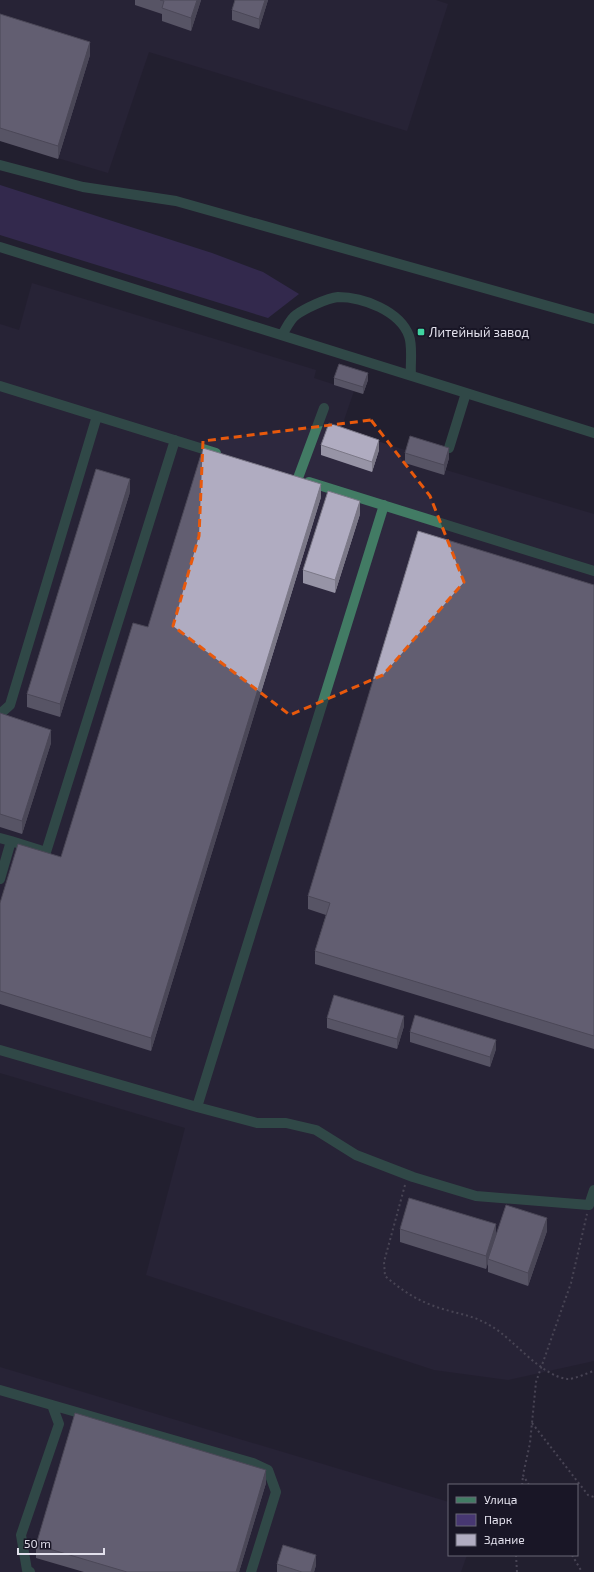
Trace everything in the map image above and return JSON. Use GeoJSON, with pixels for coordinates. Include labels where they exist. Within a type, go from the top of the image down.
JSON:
{"type":"FeatureCollection","features":[{"type":"Feature","properties":{"kind":"street"},"geometry":{"type":"LineString","coordinates":[[0,166],[83,187],[154,196],[176,201],[594,319]]}},
{"type":"Feature","properties":{"kind":"street"},"geometry":{"type":"LineString","coordinates":[[0,247],[594,432]]}},
{"type":"Feature","properties":{"kind":"street"},"geometry":{"type":"LineString","coordinates":[[282,335],[295,316],[315,305],[336,297],[353,299],[381,307],[399,319],[409,336],[411,375]]}},
{"type":"Feature","properties":{"kind":"street"},"geometry":{"type":"LineString","coordinates":[[0,386],[226,456]]}},
{"type":"Feature","properties":{"kind":"street"},"geometry":{"type":"LineString","coordinates":[[449,448],[466,393]]}},
{"type":"Feature","properties":{"kind":"street"},"geometry":{"type":"LineString","coordinates":[[324,408],[295,477],[594,571]]}},
{"type":"Feature","properties":{"kind":"street"},"geometry":{"type":"LineString","coordinates":[[0,714],[10,705],[97,416]]}},
{"type":"Feature","properties":{"kind":"street"},"geometry":{"type":"LineString","coordinates":[[0,838],[46,852],[175,440]]}},
{"type":"Feature","properties":{"kind":"street"},"geometry":{"type":"LineString","coordinates":[[197,1107],[384,505]]}},
{"type":"Feature","properties":{"kind":"street"},"geometry":{"type":"LineString","coordinates":[[0,879],[11,841]]}},
{"type":"Feature","properties":{"kind":"street"},"geometry":{"type":"LineString","coordinates":[[0,1050],[257,1123],[286,1123],[316,1130],[356,1155],[408,1175],[476,1196],[589,1205],[594,1190]]}},
{"type":"Feature","properties":{"kind":"street"},"geometry":{"type":"LineString","coordinates":[[0,1390],[253,1463],[268,1470],[276,1492],[251,1572]]}},
{"type":"Feature","properties":{"kind":"street"},"geometry":{"type":"LineString","coordinates":[[28,1571],[21,1535],[59,1424],[52,1405]]}},
{"type":"Feature","properties":{"kind":"path"},"geometry":{"type":"LineString","coordinates":[[408,1175],[384,1262],[385,1276],[406,1293],[432,1305],[463,1313],[491,1326],[541,1366],[554,1374],[569,1379],[594,1371]]}},
{"type":"Feature","properties":{"kind":"path"},"geometry":{"type":"LineString","coordinates":[[522,1484],[532,1422],[536,1382],[571,1283],[589,1205]]}},
{"type":"Feature","properties":{"kind":"path"},"geometry":{"type":"LineString","coordinates":[[532,1422],[588,1495],[594,1497]]}},
{"type":"Feature","properties":{"kind":"path"},"geometry":{"type":"LineString","coordinates":[[523,1475],[528,1484]]}},
{"type":"Feature","properties":{"kind":"path"},"geometry":{"type":"LineString","coordinates":[[516,1556],[517,1572]]}},
{"type":"Feature","properties":{"kind":"path"},"geometry":{"type":"LineString","coordinates":[[573,1556],[582,1572]]}},
{"type":"Feature","properties":{"kind":"highlighted area"},"geometry":{"type":"Polygon","coordinates":[[[371,420],[430,496],[464,582],[383,675],[290,715],[173,626],[199,536],[203,441],[371,420]]]}},
{"type":"Feature","properties":{"kind":"shaded area"},"geometry":{"type":"Polygon","coordinates":[[[0,0],[436,0],[448,4],[407,131],[149,52],[108,173],[0,141],[0,0]]]}},
{"type":"Feature","properties":{"kind":"shaded area"},"geometry":{"type":"Polygon","coordinates":[[[32,283],[316,370],[314,378],[354,391],[341,429],[408,451],[449,458],[446,470],[594,514],[594,1361],[508,1380],[434,1370],[146,1275],[185,1128],[0,1073],[0,324],[19,330],[32,283]]]}},
{"type":"Feature","properties":{"kind":"shaded area"},"geometry":{"type":"Polygon","coordinates":[[[0,1367],[448,1502],[448,1556],[467,1556],[461,1572],[0,1572],[0,1367]]]}},
{"type":"Feature","properties":{"kind":"green space"},"geometry":{"type":"Polygon","coordinates":[[[0,185],[212,253],[263,272],[299,294],[268,318],[0,235],[0,185]]]}},
{"type":"Feature","properties":{"kind":"building"},"geometry":{"type":"Polygon","coordinates":[[[160,0],[197,0],[191,18],[162,8],[164,1],[160,0]]]}},
{"type":"Feature","properties":{"kind":"building"},"geometry":{"type":"Polygon","coordinates":[[[235,0],[265,0],[259,19],[232,10],[235,0]]]}},
{"type":"Feature","properties":{"kind":"building"},"geometry":{"type":"Polygon","coordinates":[[[0,14],[90,42],[58,146],[0,128],[0,14]]]}},
{"type":"Feature","properties":{"kind":"building"},"geometry":{"type":"Polygon","coordinates":[[[339,364],[368,373],[363,387],[334,378],[339,364]]]}},
{"type":"Feature","properties":{"kind":"building"},"geometry":{"type":"Polygon","coordinates":[[[329,423],[379,440],[372,462],[321,445],[329,423]]]}},
{"type":"Feature","properties":{"kind":"building"},"geometry":{"type":"Polygon","coordinates":[[[410,436],[449,448],[444,465],[405,453],[410,436]]]}},
{"type":"Feature","properties":{"kind":"building"},"geometry":{"type":"Polygon","coordinates":[[[203,448],[321,484],[151,1038],[0,991],[0,903],[18,844],[61,857],[133,623],[148,627],[203,448]]]}},
{"type":"Feature","properties":{"kind":"building"},"geometry":{"type":"Polygon","coordinates":[[[96,469],[130,479],[60,704],[27,694],[96,469]]]}},
{"type":"Feature","properties":{"kind":"building"},"geometry":{"type":"Polygon","coordinates":[[[328,491],[360,501],[335,580],[303,570],[328,491]]]}},
{"type":"Feature","properties":{"kind":"building"},"geometry":{"type":"Polygon","coordinates":[[[418,531],[594,585],[594,1036],[315,951],[330,903],[308,896],[418,531]]]}},
{"type":"Feature","properties":{"kind":"building"},"geometry":{"type":"Polygon","coordinates":[[[0,713],[51,730],[22,821],[0,814],[0,713]]]}},
{"type":"Feature","properties":{"kind":"building"},"geometry":{"type":"Polygon","coordinates":[[[334,995],[404,1016],[397,1039],[327,1018],[334,995]]]}},
{"type":"Feature","properties":{"kind":"building"},"geometry":{"type":"Polygon","coordinates":[[[415,1015],[496,1040],[490,1057],[410,1032],[415,1015]]]}},
{"type":"Feature","properties":{"kind":"building"},"geometry":{"type":"Polygon","coordinates":[[[409,1198],[496,1224],[486,1256],[400,1229],[409,1198]]]}},
{"type":"Feature","properties":{"kind":"building"},"geometry":{"type":"Polygon","coordinates":[[[506,1205],[547,1218],[528,1273],[488,1259],[506,1205]]]}},
{"type":"Feature","properties":{"kind":"building"},"geometry":{"type":"Polygon","coordinates":[[[75,1413],[266,1470],[236,1572],[127,1572],[36,1545],[75,1413]]]}},
{"type":"Feature","properties":{"kind":"building"},"geometry":{"type":"Polygon","coordinates":[[[283,1545],[316,1555],[311,1572],[302,1572],[277,1564],[283,1545]]]}},
{"type":"Feature","properties":{"kind":"place","name":"Литейный завод"},"geometry":{"type":"Point","coordinates":[421,332]}}]}
